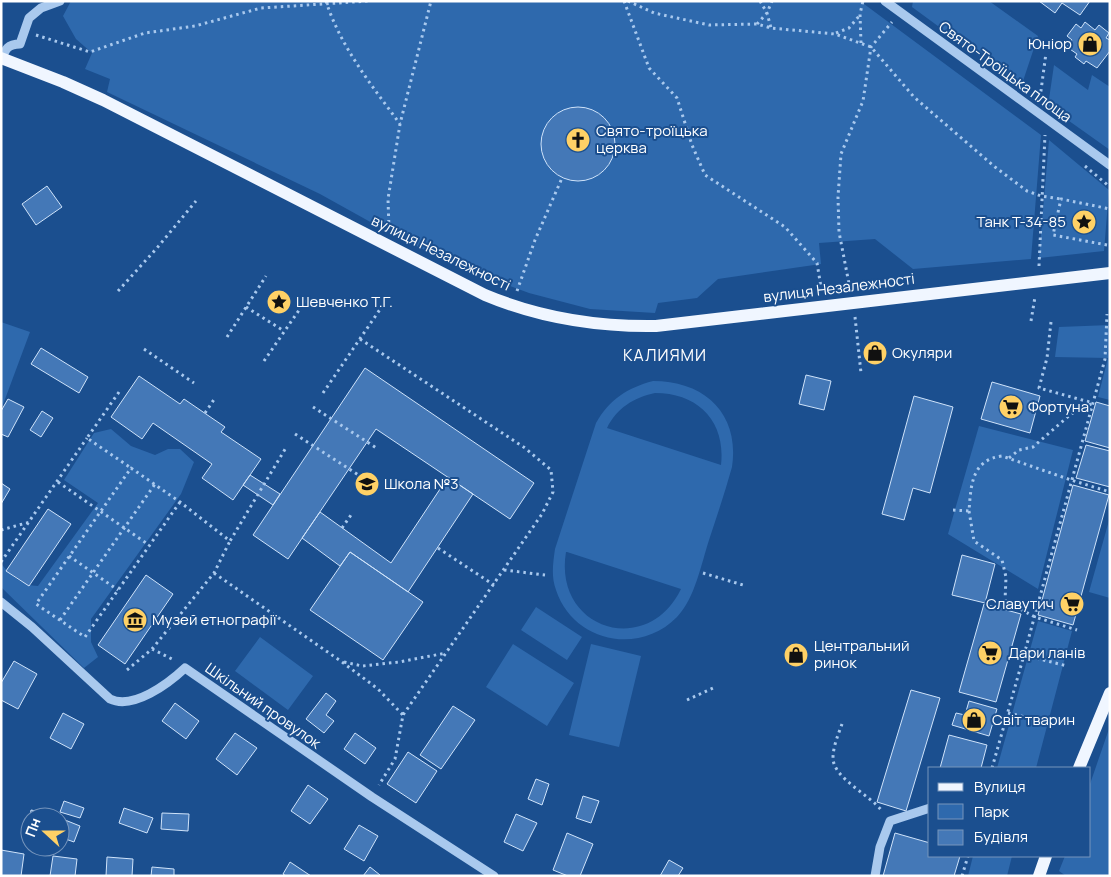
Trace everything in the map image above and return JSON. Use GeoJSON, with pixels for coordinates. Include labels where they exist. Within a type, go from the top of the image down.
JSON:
{"type":"FeatureCollection","features":[{"type":"Feature","properties":{"kind":"main road","name":"вулиця Незалежності"},"geometry":{"type":"LineString","coordinates":[[2,59],[63,82],[103,100],[485,295],[512,306],[574,322],[634,327],[682,324],[1110,273]]}},
{"type":"Feature","properties":{"kind":"main road"},"geometry":{"type":"LineString","coordinates":[[1079,767],[1110,693]]}},
{"type":"Feature","properties":{"kind":"main road"},"geometry":{"type":"LineString","coordinates":[[1039,876],[1046,857]]}},
{"type":"Feature","properties":{"kind":"street"},"geometry":{"type":"LineString","coordinates":[[2,59],[5,49],[12,44],[20,44],[29,18],[41,8],[60,1]]}},
{"type":"Feature","properties":{"kind":"street","name":"Свято-Троїцька площа"},"geometry":{"type":"LineString","coordinates":[[887,2],[1110,165]]}},
{"type":"Feature","properties":{"kind":"street","name":"Шкільний провулок"},"geometry":{"type":"LineString","coordinates":[[1,602],[32,627],[110,699],[129,701],[150,693],[185,668],[372,797],[494,876]]}},
{"type":"Feature","properties":{"kind":"street"},"geometry":{"type":"LineString","coordinates":[[875,876],[880,847],[890,821],[928,809]]}},
{"type":"Feature","properties":{"kind":"path"},"geometry":{"type":"LineString","coordinates":[[23,31],[90,52],[145,33],[195,26],[261,8],[369,1]]}},
{"type":"Feature","properties":{"kind":"path"},"geometry":{"type":"LineString","coordinates":[[390,247],[388,199],[400,124],[431,1]]}},
{"type":"Feature","properties":{"kind":"path"},"geometry":{"type":"LineString","coordinates":[[626,1],[654,13],[709,25],[757,24],[771,28],[835,34],[871,47],[914,97],[995,167],[1027,191],[1041,196],[1110,209]]}},
{"type":"Feature","properties":{"kind":"path"},"geometry":{"type":"LineString","coordinates":[[626,1],[649,68],[677,98],[692,145],[705,176],[785,226],[817,263],[824,306]]}},
{"type":"Feature","properties":{"kind":"path"},"geometry":{"type":"LineString","coordinates":[[760,1],[767,13],[771,28]]}},
{"type":"Feature","properties":{"kind":"path"},"geometry":{"type":"LineString","coordinates":[[757,24],[767,13],[772,1]]}},
{"type":"Feature","properties":{"kind":"path"},"geometry":{"type":"LineString","coordinates":[[861,43],[860,14],[863,1]]}},
{"type":"Feature","properties":{"kind":"path"},"geometry":{"type":"LineString","coordinates":[[326,3],[330,16],[351,53],[400,124]]}},
{"type":"Feature","properties":{"kind":"path"},"geometry":{"type":"LineString","coordinates":[[835,34],[849,28],[860,14]]}},
{"type":"Feature","properties":{"kind":"path"},"geometry":{"type":"LineString","coordinates":[[860,373],[853,303],[839,232],[838,197],[841,154],[863,101],[871,47],[889,24],[902,14]]}},
{"type":"Feature","properties":{"kind":"path"},"geometry":{"type":"LineString","coordinates":[[1032,321],[1038,281],[1041,196],[1046,134],[1038,113],[1046,53]]}},
{"type":"Feature","properties":{"kind":"path"},"geometry":{"type":"LineString","coordinates":[[512,306],[535,240],[562,178]]}},
{"type":"Feature","properties":{"kind":"path"},"geometry":{"type":"LineString","coordinates":[[1061,199],[1054,235],[1107,245]]}},
{"type":"Feature","properties":{"kind":"path"},"geometry":{"type":"LineString","coordinates":[[118,290],[157,248],[196,201]]}},
{"type":"Feature","properties":{"kind":"path"},"geometry":{"type":"LineString","coordinates":[[227,337],[266,276]]}},
{"type":"Feature","properties":{"kind":"path"},"geometry":{"type":"LineString","coordinates":[[264,361],[306,300]]}},
{"type":"Feature","properties":{"kind":"path"},"geometry":{"type":"LineString","coordinates":[[323,393],[385,302]]}},
{"type":"Feature","properties":{"kind":"path"},"geometry":{"type":"LineString","coordinates":[[246,307],[284,331]]}},
{"type":"Feature","properties":{"kind":"path"},"geometry":{"type":"LineString","coordinates":[[992,767],[1105,359],[1107,314]]}},
{"type":"Feature","properties":{"kind":"path"},"geometry":{"type":"LineString","coordinates":[[1051,322],[1047,358],[1039,388],[1093,403]]}},
{"type":"Feature","properties":{"kind":"path"},"geometry":{"type":"LineString","coordinates":[[360,339],[525,448],[551,470],[553,492],[542,514],[403,715],[395,759],[372,797]]}},
{"type":"Feature","properties":{"kind":"path"},"geometry":{"type":"LineString","coordinates":[[144,349],[194,384]]}},
{"type":"Feature","properties":{"kind":"path"},"geometry":{"type":"LineString","coordinates":[[1,562],[119,392]]}},
{"type":"Feature","properties":{"kind":"path"},"geometry":{"type":"LineString","coordinates":[[205,413],[215,398]]}},
{"type":"Feature","properties":{"kind":"path"},"geometry":{"type":"LineString","coordinates":[[1009,458],[1019,450],[1033,447],[1071,414],[1093,403]]}},
{"type":"Feature","properties":{"kind":"path"},"geometry":{"type":"LineString","coordinates":[[313,407],[378,449]]}},
{"type":"Feature","properties":{"kind":"path"},"geometry":{"type":"LineString","coordinates":[[295,434],[360,476]]}},
{"type":"Feature","properties":{"kind":"path"},"geometry":{"type":"LineString","coordinates":[[87,438],[180,502],[230,541]]}},
{"type":"Feature","properties":{"kind":"path"},"geometry":{"type":"LineString","coordinates":[[127,670],[152,649],[214,573],[230,541],[287,446]]}},
{"type":"Feature","properties":{"kind":"path"},"geometry":{"type":"LineString","coordinates":[[1077,630],[1035,617],[1005,601],[1006,577],[1002,560],[974,540],[969,511],[971,481],[984,462],[993,457],[1002,456],[1110,492]]}},
{"type":"Feature","properties":{"kind":"path"},"geometry":{"type":"LineString","coordinates":[[131,468],[36,604],[85,637],[180,502]]}},
{"type":"Feature","properties":{"kind":"path"},"geometry":{"type":"LineString","coordinates":[[58,482],[149,545]]}},
{"type":"Feature","properties":{"kind":"path"},"geometry":{"type":"LineString","coordinates":[[60,620],[154,484]]}},
{"type":"Feature","properties":{"kind":"path"},"geometry":{"type":"LineString","coordinates":[[953,510],[969,511]]}},
{"type":"Feature","properties":{"kind":"path"},"geometry":{"type":"LineString","coordinates":[[342,528],[353,512]]}},
{"type":"Feature","properties":{"kind":"path"},"geometry":{"type":"LineString","coordinates":[[1,530],[30,521]]}},
{"type":"Feature","properties":{"kind":"path"},"geometry":{"type":"LineString","coordinates":[[438,548],[494,585]]}},
{"type":"Feature","properties":{"kind":"path"},"geometry":{"type":"LineString","coordinates":[[69,556],[118,590]]}},
{"type":"Feature","properties":{"kind":"path"},"geometry":{"type":"LineString","coordinates":[[504,570],[545,575]]}},
{"type":"Feature","properties":{"kind":"path"},"geometry":{"type":"LineString","coordinates":[[214,573],[378,689],[403,715]]}},
{"type":"Feature","properties":{"kind":"path"},"geometry":{"type":"LineString","coordinates":[[703,573],[742,585]]}},
{"type":"Feature","properties":{"kind":"path"},"geometry":{"type":"LineString","coordinates":[[152,649],[173,659],[185,668]]}},
{"type":"Feature","properties":{"kind":"path"},"geometry":{"type":"LineString","coordinates":[[342,662],[362,666],[399,662],[446,653]]}},
{"type":"Feature","properties":{"kind":"path"},"geometry":{"type":"LineString","coordinates":[[1024,655],[1067,666]]}},
{"type":"Feature","properties":{"kind":"path"},"geometry":{"type":"LineString","coordinates":[[687,700],[713,688]]}},
{"type":"Feature","properties":{"kind":"path"},"geometry":{"type":"LineString","coordinates":[[1008,713],[1051,723]]}},
{"type":"Feature","properties":{"kind":"path"},"geometry":{"type":"LineString","coordinates":[[842,724],[833,754],[836,768],[844,778],[874,801],[890,821]]}},
{"type":"Feature","properties":{"kind":"path"},"geometry":{"type":"LineString","coordinates":[[962,876],[968,857]]}},
{"type":"Feature","properties":{"kind":"green space"},"geometry":{"type":"Polygon","coordinates":[[[71,1],[860,1],[1041,135],[1031,259],[913,269],[875,239],[819,243],[821,264],[718,279],[697,298],[658,303],[655,313],[590,309],[529,293],[470,271],[401,239],[320,194],[107,92],[110,79],[85,69],[92,53],[76,39],[63,16],[71,1]]]}},
{"type":"Feature","properties":{"kind":"green space"},"geometry":{"type":"Polygon","coordinates":[[[913,1],[989,1],[1038,36],[1021,87],[912,7],[913,1]]]}},
{"type":"Feature","properties":{"kind":"green space"},"geometry":{"type":"Polygon","coordinates":[[[1054,65],[1088,90],[1092,75],[1110,87],[1110,150],[1048,106],[1054,65]]]}},
{"type":"Feature","properties":{"kind":"green space"},"geometry":{"type":"Polygon","coordinates":[[[1049,140],[1109,190],[1104,251],[1039,258],[1049,140]]]}},
{"type":"Feature","properties":{"kind":"green space"},"geometry":{"type":"Polygon","coordinates":[[[1,322],[30,332],[1,410],[1,322]]]}},
{"type":"Feature","properties":{"kind":"green space"},"geometry":{"type":"Polygon","coordinates":[[[1110,325],[1110,400],[1098,397],[1108,358],[1055,357],[1059,327],[1110,325]]]}},
{"type":"Feature","properties":{"kind":"green space"},"geometry":{"type":"Polygon","coordinates":[[[653,381],[688,387],[703,394],[715,404],[724,416],[730,431],[733,448],[732,467],[697,581],[683,609],[677,617],[662,629],[644,637],[609,638],[592,632],[577,622],[565,608],[553,580],[554,554],[596,423],[613,401],[635,387],[653,381]],[[655,393],[626,405],[607,428],[721,465],[719,435],[714,423],[706,412],[684,398],[670,394],[655,393]],[[567,552],[566,579],[574,600],[588,616],[606,626],[626,628],[647,624],[666,611],[681,589],[567,552]]]}},
{"type":"Feature","properties":{"kind":"green space"},"geometry":{"type":"Polygon","coordinates":[[[979,426],[1073,450],[1038,589],[948,534],[979,426]]]}},
{"type":"Feature","properties":{"kind":"green space"},"geometry":{"type":"Polygon","coordinates":[[[111,429],[131,446],[155,455],[168,449],[180,449],[194,462],[181,494],[91,619],[91,642],[98,657],[84,668],[1,587],[1,563],[17,579],[32,586],[38,586],[98,503],[64,480],[94,433],[111,429]]]}},
{"type":"Feature","properties":{"kind":"green space"},"geometry":{"type":"Polygon","coordinates":[[[1110,517],[1110,598],[1089,592],[1110,517]]]}},
{"type":"Feature","properties":{"kind":"green space"},"geometry":{"type":"Polygon","coordinates":[[[536,607],[582,637],[567,660],[521,630],[536,607]]]}},
{"type":"Feature","properties":{"kind":"green space"},"geometry":{"type":"Polygon","coordinates":[[[1038,621],[1072,631],[1036,767],[997,767],[1038,621]]]}},
{"type":"Feature","properties":{"kind":"green space"},"geometry":{"type":"Polygon","coordinates":[[[260,637],[313,676],[288,710],[235,671],[260,637]]]}},
{"type":"Feature","properties":{"kind":"green space"},"geometry":{"type":"Polygon","coordinates":[[[513,644],[574,683],[547,726],[486,687],[513,644]]]}},
{"type":"Feature","properties":{"kind":"green space"},"geometry":{"type":"Polygon","coordinates":[[[591,644],[641,656],[619,747],[569,735],[591,644]]]}},
{"type":"Feature","properties":{"kind":"green space"},"geometry":{"type":"Polygon","coordinates":[[[1110,726],[1110,876],[1066,876],[1059,871],[1065,857],[1091,857],[1091,781],[1110,726]]]}},
{"type":"Feature","properties":{"kind":"green space"},"geometry":{"type":"Polygon","coordinates":[[[973,857],[1012,857],[1007,876],[968,876],[973,857]]]}},
{"type":"Feature","properties":{"kind":"building"},"geometry":{"type":"Polygon","coordinates":[[[1039,1],[1090,1],[1080,15],[1062,3],[1055,13],[1039,1]]]}},
{"type":"Feature","properties":{"kind":"building","name":"Юніор"},"geometry":{"type":"Polygon","coordinates":[[[1085,22],[1095,30],[1099,25],[1109,33],[1106,38],[1110,40],[1110,51],[1097,68],[1086,61],[1084,64],[1075,57],[1077,54],[1067,47],[1072,40],[1067,36],[1076,24],[1081,28],[1085,22]]]}},
{"type":"Feature","properties":{"kind":"building","name":"Свято-троїцька церква"},"geometry":{"type":"Polygon","coordinates":[[[571,107],[585,107],[599,113],[609,123],[615,137],[615,151],[609,165],[599,175],[585,181],[571,181],[557,175],[547,165],[541,151],[541,137],[547,123],[557,113],[571,107]]]}},
{"type":"Feature","properties":{"kind":"building"},"geometry":{"type":"Polygon","coordinates":[[[47,186],[62,207],[36,225],[22,204],[47,186]]]}},
{"type":"Feature","properties":{"kind":"building"},"geometry":{"type":"Polygon","coordinates":[[[41,348],[88,377],[79,393],[31,364],[41,348]]]}},
{"type":"Feature","properties":{"kind":"building"},"geometry":{"type":"Polygon","coordinates":[[[365,368],[534,483],[510,519],[376,429],[288,559],[253,535],[365,368]]]}},
{"type":"Feature","properties":{"kind":"building"},"geometry":{"type":"Polygon","coordinates":[[[806,375],[831,381],[824,410],[799,404],[806,375]]]}},
{"type":"Feature","properties":{"kind":"building"},"geometry":{"type":"Polygon","coordinates":[[[139,376],[180,404],[184,399],[225,427],[221,432],[261,459],[233,500],[202,478],[212,464],[153,423],[142,439],[111,417],[139,376]]]}},
{"type":"Feature","properties":{"kind":"building","name":"Фортуна"},"geometry":{"type":"Polygon","coordinates":[[[992,382],[1040,396],[1030,433],[981,419],[992,382]]]}},
{"type":"Feature","properties":{"kind":"building"},"geometry":{"type":"Polygon","coordinates":[[[914,396],[953,407],[930,493],[913,488],[904,520],[882,514],[914,396]]]}},
{"type":"Feature","properties":{"kind":"building"},"geometry":{"type":"Polygon","coordinates":[[[8,399],[24,407],[8,437],[1,434],[1,411],[8,399]]]}},
{"type":"Feature","properties":{"kind":"building"},"geometry":{"type":"Polygon","coordinates":[[[1096,402],[1110,406],[1110,448],[1085,441],[1096,402]]]}},
{"type":"Feature","properties":{"kind":"building"},"geometry":{"type":"Polygon","coordinates":[[[42,411],[53,418],[41,437],[30,430],[42,411]]]}},
{"type":"Feature","properties":{"kind":"building"},"geometry":{"type":"Polygon","coordinates":[[[1086,445],[1110,451],[1110,487],[1076,478],[1086,445]]]}},
{"type":"Feature","properties":{"kind":"building"},"geometry":{"type":"Polygon","coordinates":[[[250,475],[280,494],[273,505],[243,485],[250,475]]]}},
{"type":"Feature","properties":{"kind":"building"},"geometry":{"type":"Polygon","coordinates":[[[448,477],[473,494],[408,592],[350,552],[340,566],[302,538],[320,512],[391,563],[448,477]]]}},
{"type":"Feature","properties":{"kind":"building"},"geometry":{"type":"Polygon","coordinates":[[[1,483],[10,489],[1,504],[1,483]]]}},
{"type":"Feature","properties":{"kind":"building"},"geometry":{"type":"Polygon","coordinates":[[[1073,485],[1109,495],[1073,625],[1038,615],[1073,485]]]}},
{"type":"Feature","properties":{"kind":"building"},"geometry":{"type":"Polygon","coordinates":[[[48,509],[71,524],[29,586],[6,571],[48,509]]]}},
{"type":"Feature","properties":{"kind":"building"},"geometry":{"type":"Polygon","coordinates":[[[350,552],[423,602],[383,660],[310,610],[350,552]]]}},
{"type":"Feature","properties":{"kind":"building"},"geometry":{"type":"Polygon","coordinates":[[[962,555],[995,564],[985,603],[952,595],[962,555]]]}},
{"type":"Feature","properties":{"kind":"building","name":"Музей етнографії"},"geometry":{"type":"Polygon","coordinates":[[[146,575],[173,594],[125,664],[98,645],[146,575]]]}},
{"type":"Feature","properties":{"kind":"building","name":"Дари ланів"},"geometry":{"type":"Polygon","coordinates":[[[984,604],[1021,614],[996,702],[959,692],[984,604]]]}},
{"type":"Feature","properties":{"kind":"building"},"geometry":{"type":"Polygon","coordinates":[[[14,661],[37,674],[18,709],[1,700],[1,683],[14,661]]]}},
{"type":"Feature","properties":{"kind":"building"},"geometry":{"type":"Polygon","coordinates":[[[911,690],[940,698],[906,811],[877,802],[911,690]]]}},
{"type":"Feature","properties":{"kind":"building"},"geometry":{"type":"Polygon","coordinates":[[[326,693],[336,701],[326,715],[334,721],[324,733],[306,719],[326,693]]]}},
{"type":"Feature","properties":{"kind":"building","name":"Світ тварин"},"geometry":{"type":"Polygon","coordinates":[[[969,701],[997,709],[989,736],[952,725],[956,713],[965,715],[969,701]]]}},
{"type":"Feature","properties":{"kind":"building"},"geometry":{"type":"Polygon","coordinates":[[[175,703],[199,721],[186,739],[162,721],[175,703]]]}},
{"type":"Feature","properties":{"kind":"building"},"geometry":{"type":"Polygon","coordinates":[[[453,706],[475,720],[441,769],[420,755],[453,706]]]}},
{"type":"Feature","properties":{"kind":"building"},"geometry":{"type":"Polygon","coordinates":[[[63,713],[84,724],[71,749],[50,738],[63,713]]]}},
{"type":"Feature","properties":{"kind":"building"},"geometry":{"type":"Polygon","coordinates":[[[235,733],[257,748],[237,775],[216,759],[235,733]]]}},
{"type":"Feature","properties":{"kind":"building"},"geometry":{"type":"Polygon","coordinates":[[[355,733],[376,748],[365,764],[344,749],[355,733]]]}},
{"type":"Feature","properties":{"kind":"building"},"geometry":{"type":"Polygon","coordinates":[[[949,735],[987,745],[981,767],[940,767],[949,735]]]}},
{"type":"Feature","properties":{"kind":"building"},"geometry":{"type":"Polygon","coordinates":[[[408,752],[437,771],[416,803],[387,784],[408,752]]]}},
{"type":"Feature","properties":{"kind":"building"},"geometry":{"type":"Polygon","coordinates":[[[536,779],[549,784],[542,805],[528,799],[536,779]]]}},
{"type":"Feature","properties":{"kind":"building"},"geometry":{"type":"Polygon","coordinates":[[[308,785],[328,799],[310,824],[291,811],[308,785]]]}},
{"type":"Feature","properties":{"kind":"building"},"geometry":{"type":"Polygon","coordinates":[[[583,796],[599,801],[591,823],[576,818],[583,796]]]}},
{"type":"Feature","properties":{"kind":"building"},"geometry":{"type":"Polygon","coordinates":[[[64,801],[84,808],[80,818],[70,815],[70,807],[62,807],[64,801]]]}},
{"type":"Feature","properties":{"kind":"building"},"geometry":{"type":"Polygon","coordinates":[[[124,808],[153,818],[147,833],[119,823],[124,808]]]}},
{"type":"Feature","properties":{"kind":"building"},"geometry":{"type":"Polygon","coordinates":[[[162,813],[189,814],[188,831],[161,829],[162,813]]]}},
{"type":"Feature","properties":{"kind":"building"},"geometry":{"type":"Polygon","coordinates":[[[516,814],[537,823],[523,851],[504,842],[516,814]]]}},
{"type":"Feature","properties":{"kind":"building"},"geometry":{"type":"Polygon","coordinates":[[[70,822],[80,826],[74,842],[70,841],[70,822]]]}},
{"type":"Feature","properties":{"kind":"building"},"geometry":{"type":"Polygon","coordinates":[[[359,825],[378,836],[364,861],[344,849],[359,825]]]}},
{"type":"Feature","properties":{"kind":"building"},"geometry":{"type":"Polygon","coordinates":[[[567,833],[593,844],[580,876],[568,876],[553,870],[567,833]]]}},
{"type":"Feature","properties":{"kind":"building"},"geometry":{"type":"Polygon","coordinates":[[[895,833],[928,842],[928,857],[960,857],[954,876],[883,876],[895,833]]]}},
{"type":"Feature","properties":{"kind":"building"},"geometry":{"type":"Polygon","coordinates":[[[1,850],[20,853],[20,857],[24,857],[21,876],[1,876],[1,850]]]}},
{"type":"Feature","properties":{"kind":"building"},"geometry":{"type":"Polygon","coordinates":[[[53,857],[77,859],[75,876],[50,876],[53,857]]]}},
{"type":"Feature","properties":{"kind":"building"},"geometry":{"type":"Polygon","coordinates":[[[107,857],[133,859],[132,876],[106,876],[107,857]]]}},
{"type":"Feature","properties":{"kind":"building"},"geometry":{"type":"Polygon","coordinates":[[[669,860],[683,868],[678,876],[660,876],[669,860]]]}},
{"type":"Feature","properties":{"kind":"building"},"geometry":{"type":"Polygon","coordinates":[[[290,862],[311,876],[286,876],[283,874],[290,862]]]}},
{"type":"Feature","properties":{"kind":"building"},"geometry":{"type":"Polygon","coordinates":[[[152,867],[174,869],[174,876],[151,876],[152,867]]]}},
{"type":"Feature","properties":{"kind":"building"},"geometry":{"type":"Polygon","coordinates":[[[370,867],[380,875],[363,876],[370,867]]]}},
{"type":"Feature","properties":{"kind":"place","name":"Юніор"},"geometry":{"type":"Point","coordinates":[1090,44]}},
{"type":"Feature","properties":{"kind":"place","name":"Свято-троїцька церква"},"geometry":{"type":"Point","coordinates":[578,140]}},
{"type":"Feature","properties":{"kind":"place","name":"Танк Т-34-85"},"geometry":{"type":"Point","coordinates":[1084,222]}},
{"type":"Feature","properties":{"kind":"place","name":"Шевченко Т.Г."},"geometry":{"type":"Point","coordinates":[279,302]}},
{"type":"Feature","properties":{"kind":"place","name":"Окуляри"},"geometry":{"type":"Point","coordinates":[875,353]}},
{"type":"Feature","properties":{"kind":"place","name":"Фортуна"},"geometry":{"type":"Point","coordinates":[1011,407]}},
{"type":"Feature","properties":{"kind":"place","name":"Школа №3"},"geometry":{"type":"Point","coordinates":[367,484]}},
{"type":"Feature","properties":{"kind":"place","name":"Славутич"},"geometry":{"type":"Point","coordinates":[1072,604]}},
{"type":"Feature","properties":{"kind":"place","name":"Музей етнографії"},"geometry":{"type":"Point","coordinates":[135,620]}},
{"type":"Feature","properties":{"kind":"place","name":"Дари ланів"},"geometry":{"type":"Point","coordinates":[990,653]}},
{"type":"Feature","properties":{"kind":"place","name":"Центральний ринок"},"geometry":{"type":"Point","coordinates":[796,655]}},
{"type":"Feature","properties":{"kind":"place","name":"Світ тварин"},"geometry":{"type":"Point","coordinates":[974,720]}},
{"type":"Feature","properties":{"kind":"district","name":"КАЛИЯМИ"},"geometry":{"type":"Point","coordinates":[665,355]}}]}
